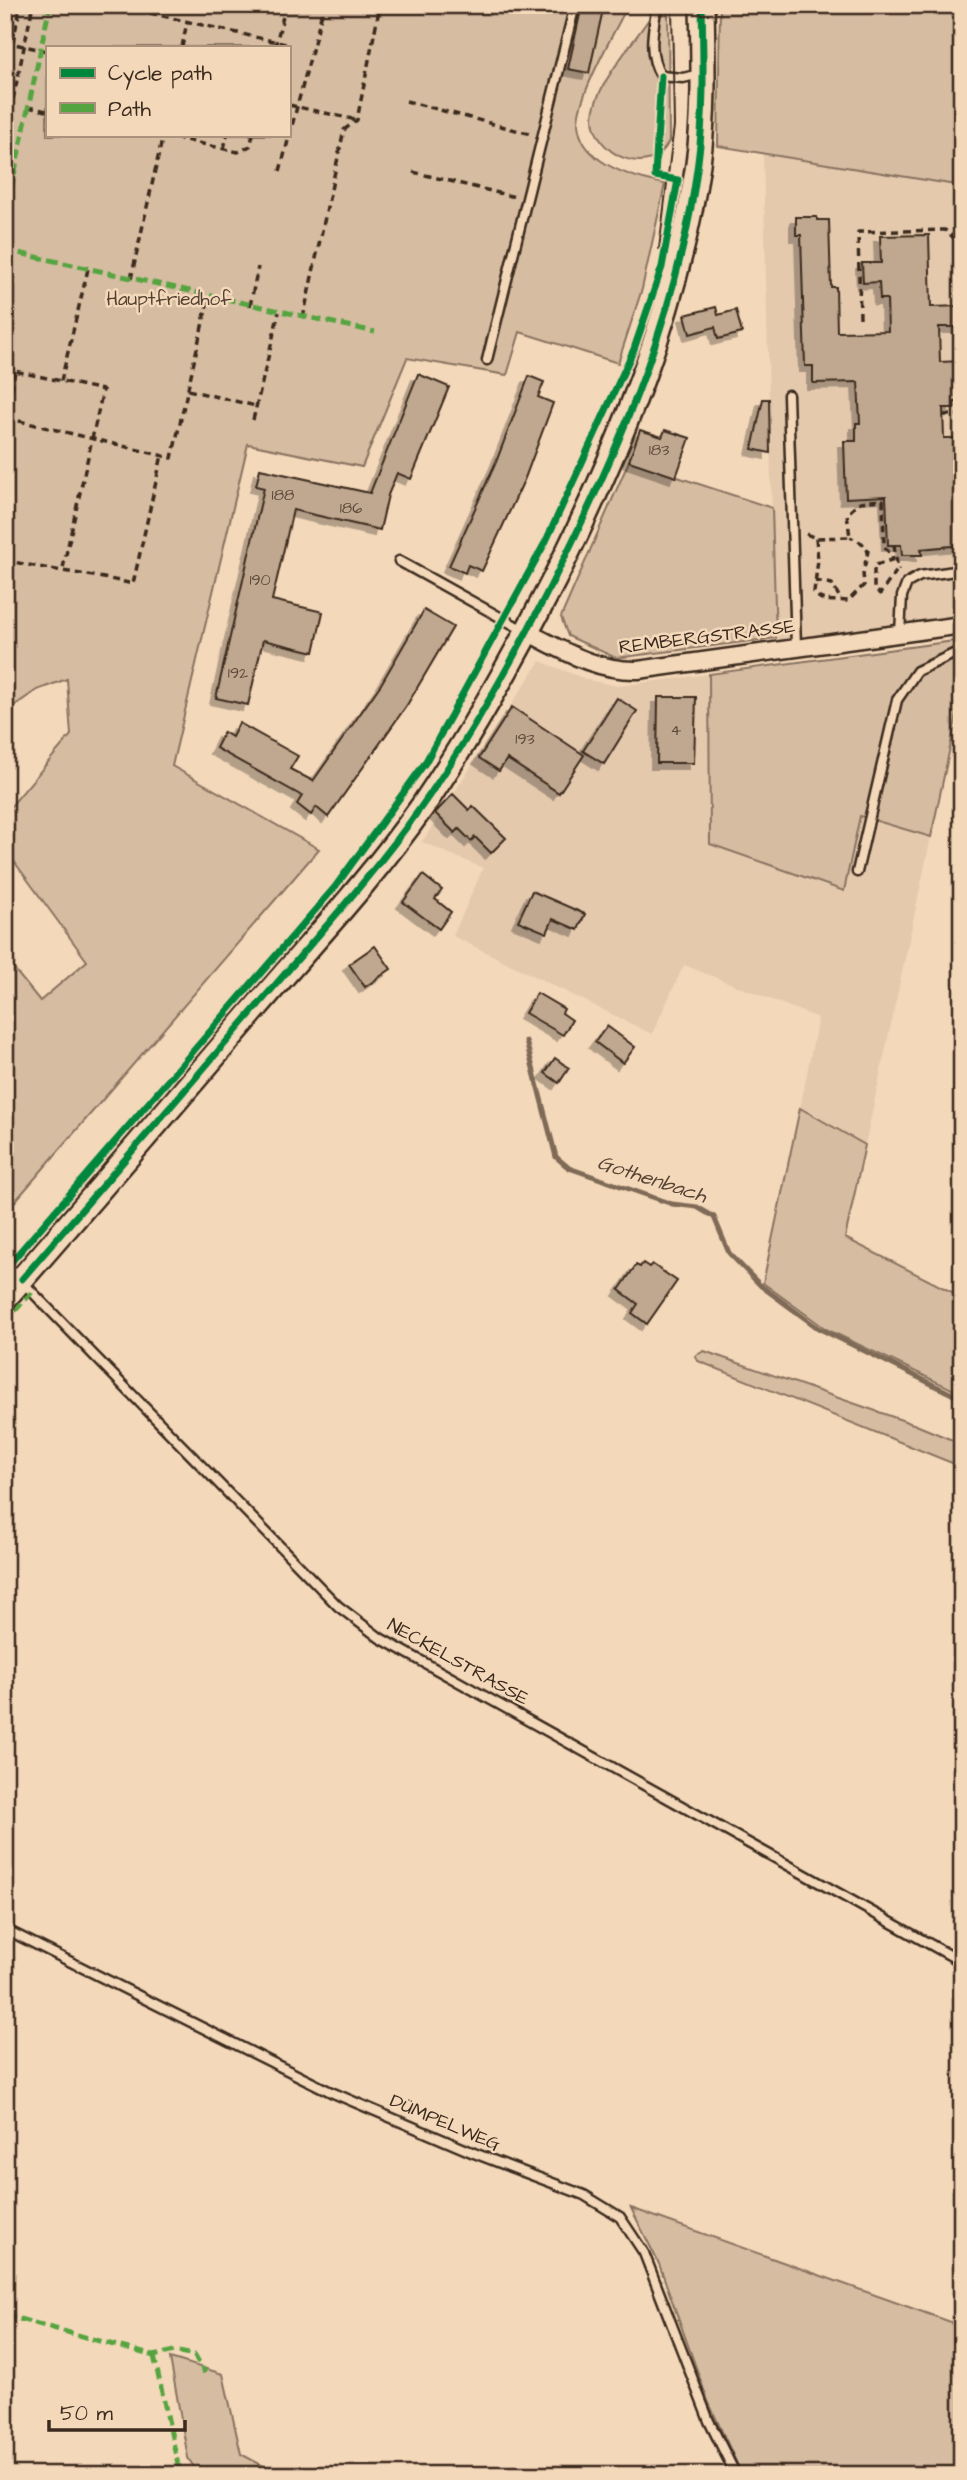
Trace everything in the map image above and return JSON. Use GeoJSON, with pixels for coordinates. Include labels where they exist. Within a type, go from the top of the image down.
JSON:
{"type":"FeatureCollection","features":[{"type":"Feature","properties":{"kind":"main road"},"geometry":{"type":"LineString","coordinates":[[5,1298],[13,1272],[362,885],[421,808],[474,725],[527,632],[585,517],[632,406],[664,319],[698,162],[703,74],[702,5]]}},
{"type":"Feature","properties":{"kind":"street","name":"REMBERGSTRASSE"},"geometry":{"type":"LineString","coordinates":[[527,632],[586,663],[616,671],[962,625]]}},
{"type":"Feature","properties":{"kind":"lane"},"geometry":{"type":"LineString","coordinates":[[487,360],[575,5]]}},
{"type":"Feature","properties":{"kind":"lane"},"geometry":{"type":"LineString","coordinates":[[657,5],[652,49],[654,65],[661,76],[683,78],[703,74]]}},
{"type":"Feature","properties":{"kind":"lane"},"geometry":{"type":"LineString","coordinates":[[788,395],[796,647]]}},
{"type":"Feature","properties":{"kind":"lane"},"geometry":{"type":"LineString","coordinates":[[400,561],[527,632]]}},
{"type":"Feature","properties":{"kind":"lane"},"geometry":{"type":"LineString","coordinates":[[900,633],[902,596],[906,583],[920,576],[962,570]]}},
{"type":"Feature","properties":{"kind":"lane"},"geometry":{"type":"LineString","coordinates":[[856,872],[897,700],[917,671],[962,650]]}},
{"type":"Feature","properties":{"kind":"lane","name":"NECKELSTRASSE"},"geometry":{"type":"LineString","coordinates":[[13,1272],[338,1606],[380,1638],[962,1962]]}},
{"type":"Feature","properties":{"kind":"lane","name":"DÜMPELWEG"},"geometry":{"type":"LineString","coordinates":[[5,1929],[331,2092],[474,2153],[584,2195],[620,2217],[644,2253],[709,2421],[736,2475]]}},
{"type":"Feature","properties":{"kind":"path"},"geometry":{"type":"LineString","coordinates":[[10,5],[6,19],[17,21]]}},
{"type":"Feature","properties":{"kind":"path"},"geometry":{"type":"LineString","coordinates":[[5,77],[21,5]]}},
{"type":"Feature","properties":{"kind":"path"},"geometry":{"type":"LineString","coordinates":[[5,103],[12,104],[33,5]]}},
{"type":"Feature","properties":{"kind":"path"},"geometry":{"type":"LineString","coordinates":[[116,5],[276,45],[290,45]]}},
{"type":"Feature","properties":{"kind":"path"},"geometry":{"type":"LineString","coordinates":[[276,45],[286,5]]}},
{"type":"Feature","properties":{"kind":"path"},"geometry":{"type":"LineString","coordinates":[[290,133],[324,5]]}},
{"type":"Feature","properties":{"kind":"path"},"geometry":{"type":"LineString","coordinates":[[303,318],[344,130],[357,120],[380,5]]}},
{"type":"Feature","properties":{"kind":"path"},"geometry":{"type":"LineString","coordinates":[[182,46],[187,22]]}},
{"type":"Feature","properties":{"kind":"path"},"geometry":{"type":"LineString","coordinates":[[5,42],[46,51]]}},
{"type":"Feature","properties":{"kind":"path"},"geometry":{"type":"LineString","coordinates":[[406,101],[543,137]]}},
{"type":"Feature","properties":{"kind":"path"},"geometry":{"type":"LineString","coordinates":[[290,105],[357,120]]}},
{"type":"Feature","properties":{"kind":"path"},"geometry":{"type":"LineString","coordinates":[[28,107],[46,111]]}},
{"type":"Feature","properties":{"kind":"path"},"geometry":{"type":"LineString","coordinates":[[131,279],[163,136]]}},
{"type":"Feature","properties":{"kind":"path"},"geometry":{"type":"LineString","coordinates":[[167,136],[238,152],[250,146],[253,136]]}},
{"type":"Feature","properties":{"kind":"path"},"geometry":{"type":"LineString","coordinates":[[224,149],[226,136]]}},
{"type":"Feature","properties":{"kind":"path"},"geometry":{"type":"LineString","coordinates":[[280,171],[289,136]]}},
{"type":"Feature","properties":{"kind":"path"},"geometry":{"type":"LineString","coordinates":[[413,172],[527,200]]}},
{"type":"Feature","properties":{"kind":"path"},"geometry":{"type":"LineString","coordinates":[[860,318],[858,232],[946,230],[962,245]]}},
{"type":"Feature","properties":{"kind":"path"},"geometry":{"type":"LineString","coordinates":[[250,306],[258,267]]}},
{"type":"Feature","properties":{"kind":"path"},"geometry":{"type":"LineString","coordinates":[[61,381],[88,269]]}},
{"type":"Feature","properties":{"kind":"path"},"geometry":{"type":"LineString","coordinates":[[7,418],[172,458],[209,296]]}},
{"type":"Feature","properties":{"kind":"path"},"geometry":{"type":"LineString","coordinates":[[253,421],[279,312]]}},
{"type":"Feature","properties":{"kind":"path"},"geometry":{"type":"LineString","coordinates":[[5,369],[103,390],[63,568]]}},
{"type":"Feature","properties":{"kind":"path"},"geometry":{"type":"LineString","coordinates":[[5,425],[15,371]]}},
{"type":"Feature","properties":{"kind":"path"},"geometry":{"type":"LineString","coordinates":[[188,390],[256,406]]}},
{"type":"Feature","properties":{"kind":"path"},"geometry":{"type":"LineString","coordinates":[[944,415],[962,415]]}},
{"type":"Feature","properties":{"kind":"path"},"geometry":{"type":"LineString","coordinates":[[5,560],[48,570],[63,568],[133,584],[162,455]]}},
{"type":"Feature","properties":{"kind":"path"},"geometry":{"type":"LineString","coordinates":[[850,537],[847,514],[860,502],[883,500],[884,546],[894,559]]}},
{"type":"Feature","properties":{"kind":"path"},"geometry":{"type":"LineString","coordinates":[[791,525],[803,526],[807,536],[850,537],[862,542],[868,551],[863,573],[864,585],[855,598],[818,598],[814,592],[818,560],[816,538]]}},
{"type":"Feature","properties":{"kind":"path"},"geometry":{"type":"LineString","coordinates":[[894,545],[897,568],[880,594],[874,588],[874,566],[894,559]]}},
{"type":"Feature","properties":{"kind":"path"},"geometry":{"type":"LineString","coordinates":[[815,581],[832,584],[841,600]]}},
{"type":"Feature","properties":{"kind":"shaded area"},"geometry":{"type":"Polygon","coordinates":[[[763,154],[962,186],[962,619],[775,644],[763,154]]]}},
{"type":"Feature","properties":{"kind":"shaded area"},"geometry":{"type":"Polygon","coordinates":[[[540,661],[588,680],[618,686],[709,674],[710,844],[844,891],[860,816],[931,837],[865,1145],[800,1108],[818,1018],[684,965],[652,1034],[453,936],[483,868],[422,842],[540,661]]]}},
{"type":"Feature","properties":{"kind":"green space","name":"Hauptfriedhof"},"geometry":{"type":"Polygon","coordinates":[[[5,5],[628,5],[590,81],[579,112],[578,124],[581,138],[599,159],[625,173],[665,184],[642,289],[618,363],[520,332],[507,375],[407,358],[362,467],[248,444],[172,766],[319,849],[5,1213],[5,958],[40,1001],[87,961],[5,849],[5,813],[71,735],[67,679],[37,690],[5,712],[5,5]]]}},
{"type":"Feature","properties":{"kind":"green space"},"geometry":{"type":"Polygon","coordinates":[[[658,5],[668,5],[669,141],[661,153],[638,161],[613,152],[603,143],[593,118],[595,105],[609,76],[658,5]]]}},
{"type":"Feature","properties":{"kind":"green space"},"geometry":{"type":"Polygon","coordinates":[[[720,5],[962,5],[962,186],[718,146],[720,5]]]}},
{"type":"Feature","properties":{"kind":"green space"},"geometry":{"type":"Polygon","coordinates":[[[629,461],[772,508],[776,638],[616,658],[568,636],[561,617],[629,461]]]}},
{"type":"Feature","properties":{"kind":"green space"},"geometry":{"type":"Polygon","coordinates":[[[962,640],[962,691],[931,837],[860,816],[844,891],[710,844],[709,674],[962,640]]]}},
{"type":"Feature","properties":{"kind":"green space"},"geometry":{"type":"Polygon","coordinates":[[[800,1108],[865,1145],[845,1238],[962,1297],[962,1394],[826,1329],[763,1283],[800,1108]]]}},
{"type":"Feature","properties":{"kind":"green space"},"geometry":{"type":"Polygon","coordinates":[[[704,1351],[916,1425],[962,1444],[962,1467],[698,1361],[695,1356],[704,1351]]]}},
{"type":"Feature","properties":{"kind":"green space"},"geometry":{"type":"Polygon","coordinates":[[[631,2208],[962,2326],[962,2475],[742,2475],[708,2401],[659,2264],[631,2208]]]}},
{"type":"Feature","properties":{"kind":"green space"},"geometry":{"type":"Polygon","coordinates":[[[170,2358],[223,2374],[241,2454],[280,2475],[199,2475],[188,2458],[170,2358]]]}},
{"type":"Feature","properties":{"kind":"building"},"geometry":{"type":"Polygon","coordinates":[[[582,5],[604,5],[589,73],[568,69],[582,5]]]}},
{"type":"Feature","properties":{"kind":"building"},"geometry":{"type":"Polygon","coordinates":[[[796,217],[829,220],[831,287],[836,287],[837,332],[888,331],[887,299],[880,299],[879,282],[863,283],[862,263],[881,263],[880,236],[929,235],[931,307],[962,306],[962,327],[939,327],[940,362],[962,361],[962,402],[954,402],[954,408],[943,408],[944,438],[962,438],[962,545],[921,549],[922,555],[902,555],[901,545],[888,545],[886,496],[846,498],[844,441],[856,441],[856,423],[860,423],[858,382],[813,383],[813,366],[805,366],[801,235],[796,235],[796,217]]]}},
{"type":"Feature","properties":{"kind":"building"},"geometry":{"type":"Polygon","coordinates":[[[716,307],[718,315],[736,310],[742,333],[718,339],[715,327],[690,334],[685,315],[716,307]]]}},
{"type":"Feature","properties":{"kind":"building"},"geometry":{"type":"Polygon","coordinates":[[[418,374],[449,387],[411,479],[397,473],[388,495],[380,530],[293,510],[272,600],[323,612],[314,652],[263,640],[248,705],[216,698],[264,488],[256,486],[260,469],[370,493],[418,374]]]}},
{"type":"Feature","properties":{"kind":"building"},"geometry":{"type":"Polygon","coordinates":[[[529,376],[544,382],[538,397],[553,403],[525,478],[482,571],[468,565],[465,573],[449,566],[496,462],[529,376]]]}},
{"type":"Feature","properties":{"kind":"building"},"geometry":{"type":"Polygon","coordinates":[[[763,399],[769,399],[770,453],[752,449],[763,399]]]}},
{"type":"Feature","properties":{"kind":"building"},"geometry":{"type":"Polygon","coordinates":[[[640,430],[662,437],[665,430],[690,438],[676,477],[629,461],[640,430]]]}},
{"type":"Feature","properties":{"kind":"building"},"geometry":{"type":"Polygon","coordinates":[[[424,610],[453,627],[407,705],[328,817],[316,807],[311,815],[297,804],[302,796],[216,748],[224,732],[232,737],[239,723],[298,756],[290,769],[313,781],[381,684],[424,610]]]}},
{"type":"Feature","properties":{"kind":"building"},"geometry":{"type":"Polygon","coordinates":[[[658,697],[696,697],[694,763],[657,763],[658,697]]]}},
{"type":"Feature","properties":{"kind":"building"},"geometry":{"type":"Polygon","coordinates":[[[617,698],[637,711],[604,764],[583,751],[617,698]]]}},
{"type":"Feature","properties":{"kind":"building"},"geometry":{"type":"Polygon","coordinates":[[[512,707],[584,755],[559,793],[507,759],[499,771],[479,758],[512,707]]]}},
{"type":"Feature","properties":{"kind":"building"},"geometry":{"type":"Polygon","coordinates":[[[453,794],[469,810],[473,806],[506,838],[491,853],[475,837],[471,841],[459,829],[455,833],[435,813],[453,794]]]}},
{"type":"Feature","properties":{"kind":"building"},"geometry":{"type":"Polygon","coordinates":[[[423,875],[442,890],[435,899],[451,912],[439,929],[403,902],[423,875]]]}},
{"type":"Feature","properties":{"kind":"building"},"geometry":{"type":"Polygon","coordinates":[[[532,891],[585,914],[578,930],[553,919],[547,933],[518,921],[532,891]]]}},
{"type":"Feature","properties":{"kind":"building"},"geometry":{"type":"Polygon","coordinates":[[[375,946],[391,969],[365,987],[349,964],[375,946]]]}},
{"type":"Feature","properties":{"kind":"building"},"geometry":{"type":"Polygon","coordinates":[[[537,993],[564,1009],[562,1013],[572,1020],[563,1035],[525,1013],[537,993]]]}},
{"type":"Feature","properties":{"kind":"building"},"geometry":{"type":"Polygon","coordinates":[[[607,1026],[635,1047],[623,1063],[595,1042],[607,1026]]]}},
{"type":"Feature","properties":{"kind":"building"},"geometry":{"type":"Polygon","coordinates":[[[555,1058],[569,1068],[559,1083],[545,1073],[555,1058]]]}},
{"type":"Feature","properties":{"kind":"building"},"geometry":{"type":"Polygon","coordinates":[[[643,1263],[649,1267],[652,1264],[677,1281],[647,1324],[632,1313],[638,1304],[619,1290],[636,1265],[640,1267],[643,1263]]]}},
{"type":"Feature","properties":{"kind":"waterway","name":"Gothenbach"},"geometry":{"type":"LineString","coordinates":[[526,1041],[556,1157],[569,1168],[672,1204],[697,1207],[714,1217],[729,1253],[761,1286],[818,1328],[962,1399]]}},
{"type":"Feature","properties":{"kind":"tram line"},"geometry":{"type":"LineString","coordinates":[[659,249],[674,126],[672,5]]}},
{"type":"Feature","properties":{"kind":"marked path"},"geometry":{"type":"LineString","coordinates":[[5,218],[50,5]]}},
{"type":"Feature","properties":{"kind":"marked path"},"geometry":{"type":"LineString","coordinates":[[5,250],[375,332]]}},
{"type":"Feature","properties":{"kind":"marked path"},"geometry":{"type":"LineString","coordinates":[[5,1322],[33,1291]]}},
{"type":"Feature","properties":{"kind":"marked path"},"geometry":{"type":"LineString","coordinates":[[5,2315],[154,2356],[174,2351],[194,2355],[205,2373]]}},
{"type":"Feature","properties":{"kind":"marked path"},"geometry":{"type":"LineString","coordinates":[[154,2356],[178,2465],[185,2475]]}},
{"type":"Feature","properties":{"kind":"cycle path"},"geometry":{"type":"LineString","coordinates":[[22,1279],[384,856],[458,751],[525,635],[580,526],[625,425],[645,374],[677,269],[689,216],[702,123],[702,5]]}},
{"type":"Feature","properties":{"kind":"cycle path"},"geometry":{"type":"LineString","coordinates":[[5,1269],[335,887],[425,763],[546,541],[634,349],[662,267],[678,180],[655,176],[661,76]]}}]}
